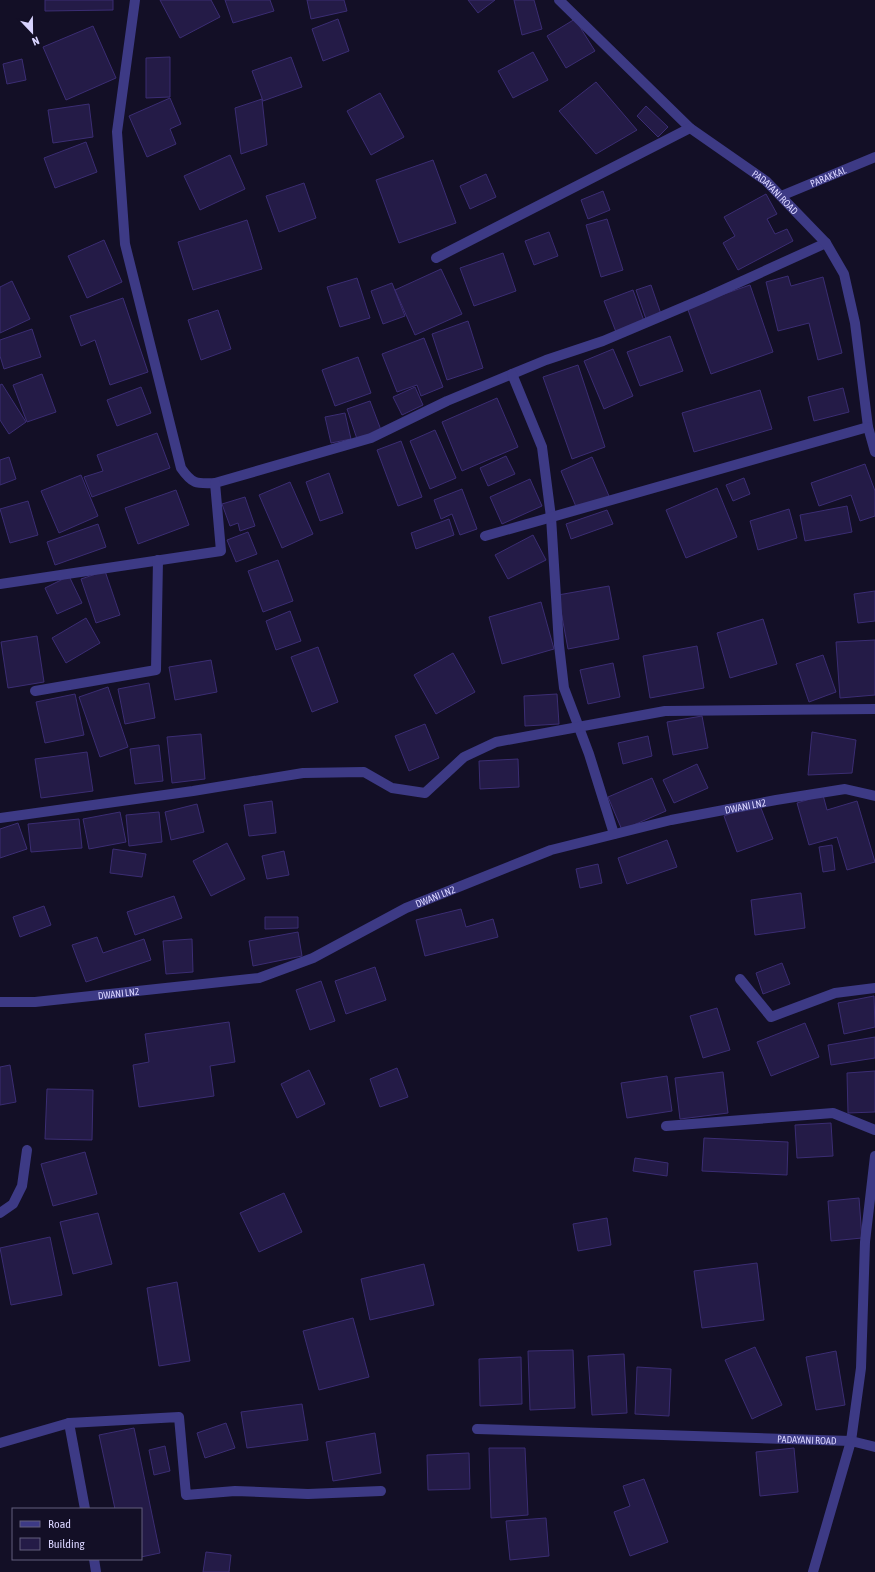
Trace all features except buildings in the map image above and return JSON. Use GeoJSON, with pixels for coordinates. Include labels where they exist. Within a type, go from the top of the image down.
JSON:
{"type":"FeatureCollection","features":[{"type":"Feature","properties":{"kind":"street"},"geometry":{"type":"LineString","coordinates":[[135,0],[117,132],[125,244],[181,468],[189,480],[202,484],[215,483],[371,438],[447,401],[546,360],[610,338],[826,244]]}},
{"type":"Feature","properties":{"kind":"street","name":"PADAYANI ROAD"},"geometry":{"type":"LineString","coordinates":[[559,0],[690,128],[766,181],[826,244],[844,274],[855,323],[868,427],[875,452]]}},
{"type":"Feature","properties":{"kind":"street"},"geometry":{"type":"LineString","coordinates":[[436,258],[690,128]]}},
{"type":"Feature","properties":{"kind":"street","name":"PARAKKAL"},"geometry":{"type":"LineString","coordinates":[[781,196],[875,156]]}},
{"type":"Feature","properties":{"kind":"street"},"geometry":{"type":"LineString","coordinates":[[512,374],[542,447],[551,517],[558,630],[564,688],[589,754],[614,834]]}},
{"type":"Feature","properties":{"kind":"street"},"geometry":{"type":"LineString","coordinates":[[485,536],[868,427]]}},
{"type":"Feature","properties":{"kind":"street"},"geometry":{"type":"LineString","coordinates":[[0,584],[221,551],[215,483]]}},
{"type":"Feature","properties":{"kind":"street"},"geometry":{"type":"LineString","coordinates":[[35,691],[156,670],[158,560]]}},
{"type":"Feature","properties":{"kind":"street"},"geometry":{"type":"LineString","coordinates":[[0,818],[193,791],[303,773],[364,772],[392,788],[425,793],[464,757],[496,742],[665,711],[875,710]]}},
{"type":"Feature","properties":{"kind":"street","name":"DWANI LN2"},"geometry":{"type":"LineString","coordinates":[[0,1002],[35,1002],[259,978],[313,958],[406,908],[550,850],[671,820],[776,800],[845,789],[875,796]]}},
{"type":"Feature","properties":{"kind":"street"},"geometry":{"type":"LineString","coordinates":[[740,979],[771,1017],[835,993],[875,988]]}},
{"type":"Feature","properties":{"kind":"street"},"geometry":{"type":"LineString","coordinates":[[666,1126],[833,1113],[875,1130]]}},
{"type":"Feature","properties":{"kind":"street"},"geometry":{"type":"LineString","coordinates":[[0,1213],[13,1204],[22,1186],[27,1150]]}},
{"type":"Feature","properties":{"kind":"street","name":"PADAYANI ROAD"},"geometry":{"type":"LineString","coordinates":[[477,1429],[851,1441],[861,1368],[865,1242],[875,1156]]}},
{"type":"Feature","properties":{"kind":"street"},"geometry":{"type":"LineString","coordinates":[[0,1443],[69,1423],[179,1417],[186,1495],[235,1490],[308,1494],[381,1491]]}},
{"type":"Feature","properties":{"kind":"street"},"geometry":{"type":"LineString","coordinates":[[69,1423],[85,1508]]}},
{"type":"Feature","properties":{"kind":"street"},"geometry":{"type":"LineString","coordinates":[[813,1572],[851,1441],[875,1447]]}},
{"type":"Feature","properties":{"kind":"street"},"geometry":{"type":"LineString","coordinates":[[94,1560],[96,1572]]}}]}
